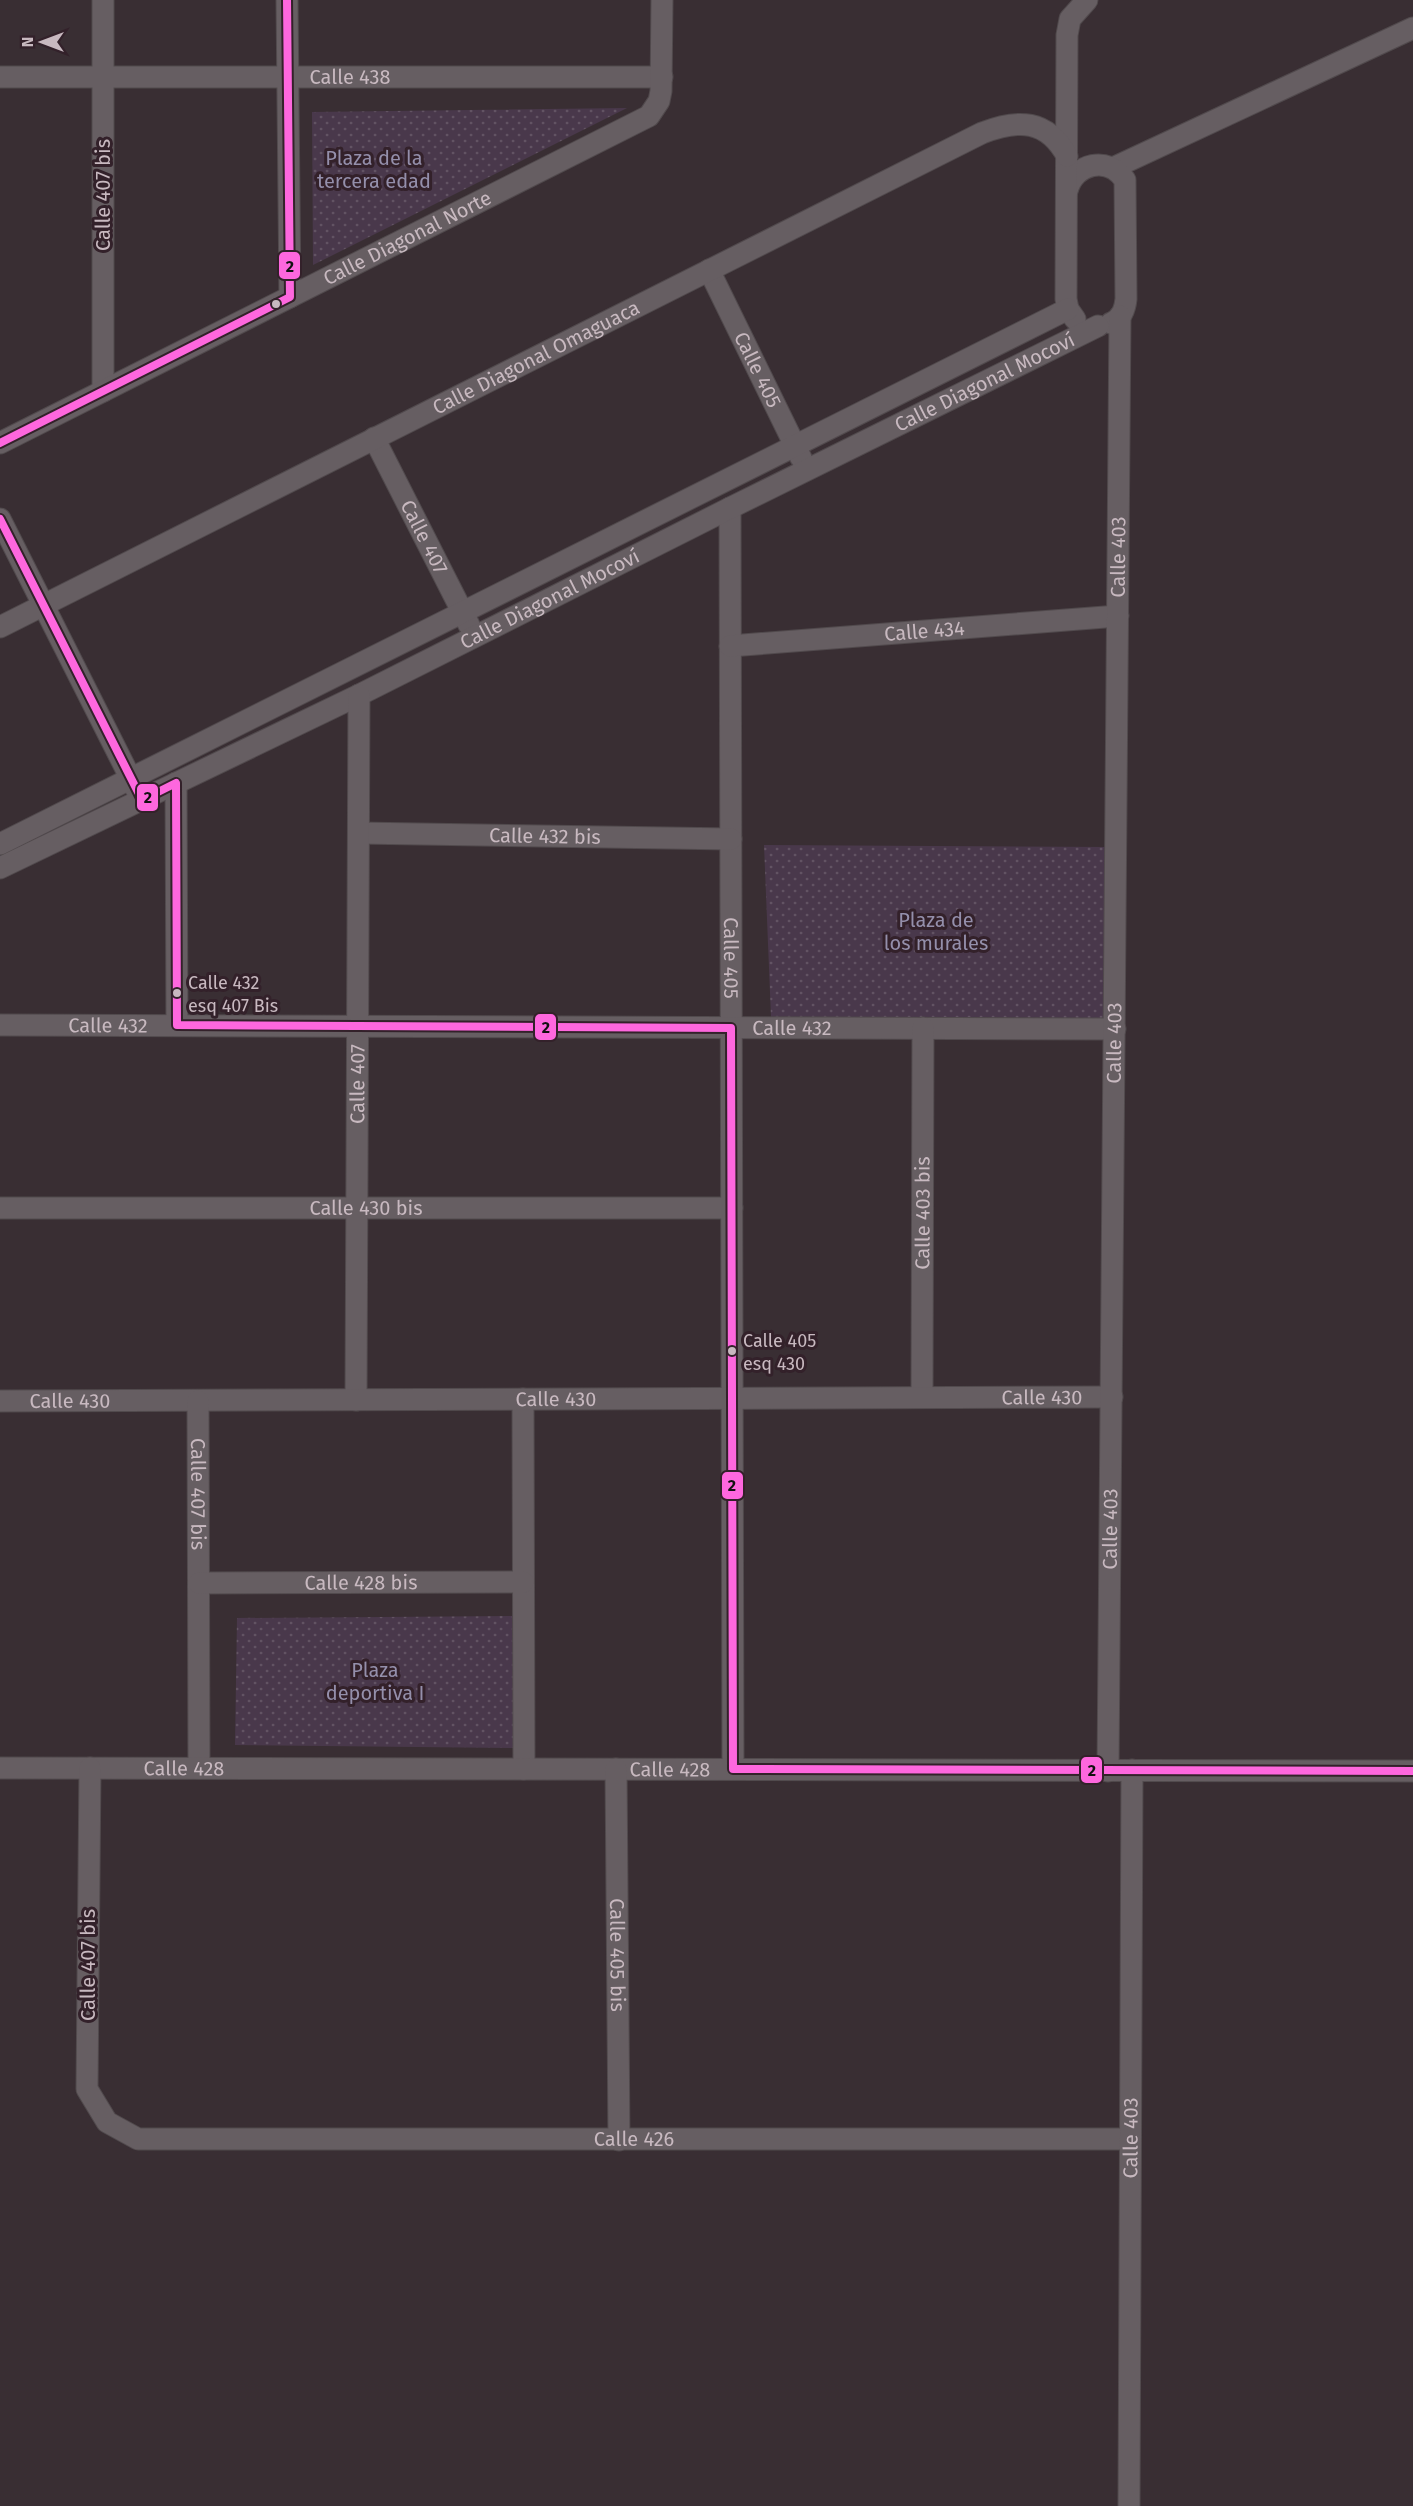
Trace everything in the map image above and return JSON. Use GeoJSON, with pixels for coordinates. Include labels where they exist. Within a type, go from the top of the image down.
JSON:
{"type":"FeatureCollection","features":[{"type":"Feature","properties":{"kind":"street","name":"Calle 407 bis"},"geometry":{"type":"LineString","coordinates":[[103,0],[103,391]]}},
{"type":"Feature","properties":{"kind":"street"},"geometry":{"type":"LineString","coordinates":[[287,0],[290,297]]}},
{"type":"Feature","properties":{"kind":"street"},"geometry":{"type":"LineString","coordinates":[[662,0],[662,77]]}},
{"type":"Feature","properties":{"kind":"street"},"geometry":{"type":"LineString","coordinates":[[1087,0],[1079,6],[1070,19],[1067,35],[1066,299],[1068,309],[1080,322],[1098,326],[1114,322],[1120,316]]}},
{"type":"Feature","properties":{"kind":"street"},"geometry":{"type":"LineString","coordinates":[[1067,191],[1072,177],[1079,171],[1095,165],[1113,168],[1413,28]]}},
{"type":"Feature","properties":{"kind":"street","name":"Calle 438"},"geometry":{"type":"LineString","coordinates":[[0,77],[662,77]]}},
{"type":"Feature","properties":{"kind":"street","name":"Calle Diagonal Norte"},"geometry":{"type":"LineString","coordinates":[[0,443],[642,120],[655,109],[659,101],[662,77]]}},
{"type":"Feature","properties":{"kind":"street","name":"Calle Diagonal Omaguaca"},"geometry":{"type":"LineString","coordinates":[[0,627],[998,126],[1013,124],[1038,127],[1050,133],[1060,142],[1067,156]]}},
{"type":"Feature","properties":{"kind":"street","name":"Calle 403"},"geometry":{"type":"LineString","coordinates":[[1108,1771],[1120,316],[1125,308],[1126,299],[1126,188],[1120,172],[1113,168]]}},
{"type":"Feature","properties":{"kind":"street","name":"Calle 405"},"geometry":{"type":"LineString","coordinates":[[709,270],[807,470]]}},
{"type":"Feature","properties":{"kind":"street","name":"Calle Diagonal Mocoví"},"geometry":{"type":"LineString","coordinates":[[0,844],[1068,309]]}},
{"type":"Feature","properties":{"kind":"street","name":"Calle Diagonal Mocoví"},"geometry":{"type":"LineString","coordinates":[[0,868],[359,695],[1098,326]]}},
{"type":"Feature","properties":{"kind":"street","name":"Calle 407"},"geometry":{"type":"LineString","coordinates":[[375,438],[474,637]]}},
{"type":"Feature","properties":{"kind":"street","name":"Calle 405"},"geometry":{"type":"LineString","coordinates":[[730,508],[733,1769]]}},
{"type":"Feature","properties":{"kind":"street"},"geometry":{"type":"LineString","coordinates":[[0,519],[142,800]]}},
{"type":"Feature","properties":{"kind":"street","name":"Calle 434"},"geometry":{"type":"LineString","coordinates":[[730,646],[1118,616]]}},
{"type":"Feature","properties":{"kind":"street","name":"Calle 407"},"geometry":{"type":"LineString","coordinates":[[357,1400],[359,695]]}},
{"type":"Feature","properties":{"kind":"street"},"geometry":{"type":"LineString","coordinates":[[176,783],[177,1025]]}},
{"type":"Feature","properties":{"kind":"street","name":"Calle 432 bis"},"geometry":{"type":"LineString","coordinates":[[358,833],[731,839]]}},
{"type":"Feature","properties":{"kind":"street","name":"Calle 432"},"geometry":{"type":"LineString","coordinates":[[0,1025],[1115,1029]]}},
{"type":"Feature","properties":{"kind":"street","name":"Calle 403 bis"},"geometry":{"type":"LineString","coordinates":[[922,1397],[923,1028]]}},
{"type":"Feature","properties":{"kind":"street","name":"Calle 430 bis"},"geometry":{"type":"LineString","coordinates":[[0,1208],[732,1208]]}},
{"type":"Feature","properties":{"kind":"street","name":"Calle 430"},"geometry":{"type":"LineString","coordinates":[[0,1401],[1112,1396]]}},
{"type":"Feature","properties":{"kind":"street"},"geometry":{"type":"LineString","coordinates":[[522,1399],[524,1769]]}},
{"type":"Feature","properties":{"kind":"street","name":"Calle 407 bis"},"geometry":{"type":"LineString","coordinates":[[198,1401],[200,1768]]}},
{"type":"Feature","properties":{"kind":"street","name":"Calle 428 bis"},"geometry":{"type":"LineString","coordinates":[[199,1583],[523,1582]]}},
{"type":"Feature","properties":{"kind":"street","name":"Calle 428"},"geometry":{"type":"LineString","coordinates":[[0,1768],[1413,1771]]}},
{"type":"Feature","properties":{"kind":"street","name":"Calle 407 bis"},"geometry":{"type":"LineString","coordinates":[[90,1768],[87,2089],[107,2122],[138,2139]]}},
{"type":"Feature","properties":{"kind":"street","name":"Calle 405 bis"},"geometry":{"type":"LineString","coordinates":[[616,1769],[619,2140]]}},
{"type":"Feature","properties":{"kind":"street","name":"Calle 403"},"geometry":{"type":"LineString","coordinates":[[1129,2506],[1132,1770]]}},
{"type":"Feature","properties":{"kind":"street","name":"Calle 426"},"geometry":{"type":"LineString","coordinates":[[138,2139],[1130,2139]]}},
{"type":"Feature","properties":{"kind":"green space","name":"Plaza de la tercera edad"},"geometry":{"type":"Polygon","coordinates":[[[627,108],[313,265],[312,112],[627,108]]]}},
{"type":"Feature","properties":{"kind":"green space","name":"Plaza de los murales"},"geometry":{"type":"Polygon","coordinates":[[[764,845],[1107,847],[1107,1018],[771,1017],[764,845]]]}},
{"type":"Feature","properties":{"kind":"green space","name":"Plaza deportiva I"},"geometry":{"type":"Polygon","coordinates":[[[512,1616],[516,1748],[235,1745],[237,1618],[512,1616]]]}},
{"type":"Feature","properties":{"kind":"transit line","name":"2"},"geometry":{"type":"LineString","coordinates":[[0,443],[290,297],[287,0]]}},
{"type":"Feature","properties":{"kind":"transit line","name":"2"},"geometry":{"type":"LineString","coordinates":[[0,519],[142,800],[176,783],[177,1025],[731,1028],[733,1769],[1413,1771]]}},
{"type":"Feature","properties":{"kind":"place","name":"Calle 432 esq 407 Bis"},"geometry":{"type":"Point","coordinates":[177,993]}},
{"type":"Feature","properties":{"kind":"place","name":"Calle 405 esq 430"},"geometry":{"type":"Point","coordinates":[732,1351]}}]}
